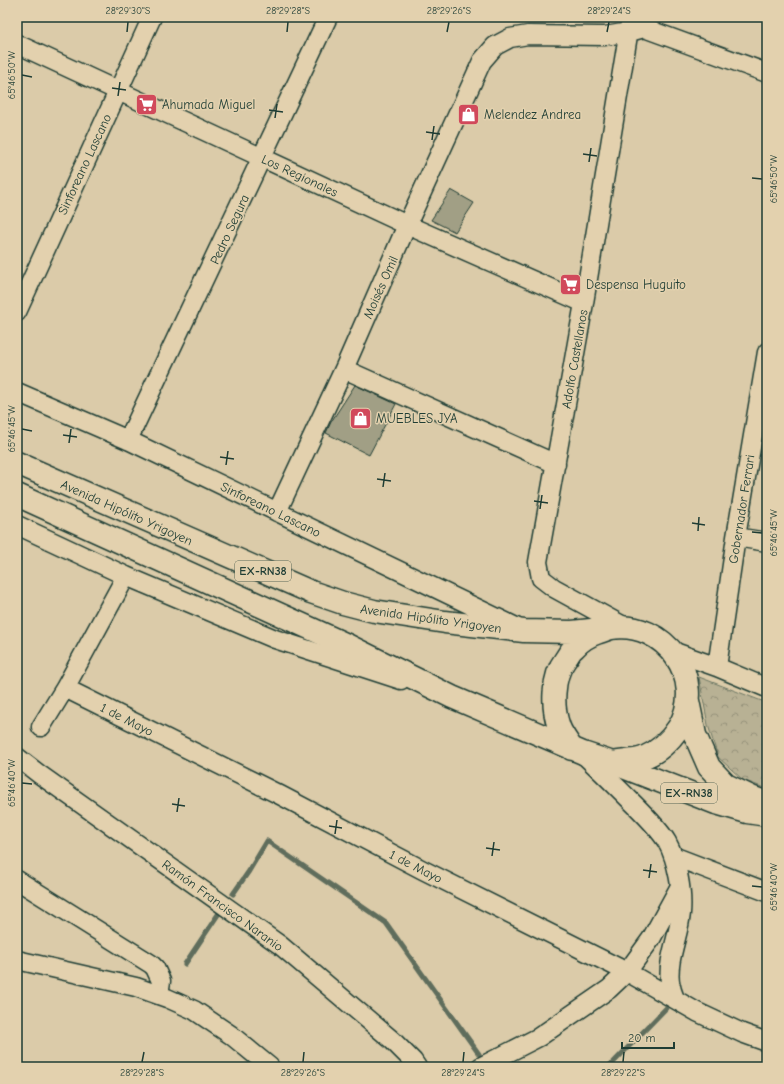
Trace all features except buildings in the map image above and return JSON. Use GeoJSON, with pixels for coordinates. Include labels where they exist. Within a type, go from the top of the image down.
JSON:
{"type":"FeatureCollection","features":[{"type":"Feature","properties":{"kind":"main road","name":"Avenida Hipólito Yrigoyen"},"geometry":{"type":"LineString","coordinates":[[17,463],[311,592],[374,612],[524,631],[572,632],[619,628]]}},
{"type":"Feature","properties":{"kind":"main road","name":"EX-RN38"},"geometry":{"type":"LineString","coordinates":[[17,495],[349,646],[452,697],[577,751],[613,763],[716,803],[747,812],[767,815]]}},
{"type":"Feature","properties":{"kind":"main road","name":"EX-RN38"},"geometry":{"type":"LineString","coordinates":[[619,628],[639,630],[651,635],[672,650],[683,669],[695,735],[709,766],[726,785],[767,803]]}},
{"type":"Feature","properties":{"kind":"main road"},"geometry":{"type":"LineString","coordinates":[[577,751],[560,728],[555,707],[555,686],[561,665],[573,648],[590,635],[619,628]]}},
{"type":"Feature","properties":{"kind":"main road","name":"EX-RN38"},"geometry":{"type":"LineString","coordinates":[[613,763],[642,758],[659,750],[673,736],[683,720],[688,701]]}},
{"type":"Feature","properties":{"kind":"street","name":"Sinforeano Lascano"},"geometry":{"type":"LineString","coordinates":[[17,312],[152,17]]}},
{"type":"Feature","properties":{"kind":"street","name":"Pedro Segura"},"geometry":{"type":"LineString","coordinates":[[128,440],[328,17]]}},
{"type":"Feature","properties":{"kind":"street","name":"Moisés Omil"},"geometry":{"type":"LineString","coordinates":[[277,512],[344,369],[407,225],[482,61],[495,46],[510,38],[528,35],[605,36],[630,25],[644,28],[767,73]]}},
{"type":"Feature","properties":{"kind":"street","name":"Adolfo Castellanos"},"geometry":{"type":"LineString","coordinates":[[619,628],[540,578],[538,562],[584,304],[630,25]]}},
{"type":"Feature","properties":{"kind":"street","name":"Los Regionales"},"geometry":{"type":"LineString","coordinates":[[17,44],[407,225],[584,304]]}},
{"type":"Feature","properties":{"kind":"street","name":"Gobernador Ferrari"},"geometry":{"type":"LineString","coordinates":[[717,667],[736,537],[766,361]]}},
{"type":"Feature","properties":{"kind":"street"},"geometry":{"type":"LineString","coordinates":[[344,369],[556,464]]}},
{"type":"Feature","properties":{"kind":"street","name":"Sinforeano Lascano"},"geometry":{"type":"LineString","coordinates":[[17,392],[128,440],[524,631]]}},
{"type":"Feature","properties":{"kind":"street"},"geometry":{"type":"LineString","coordinates":[[17,525],[126,576],[275,639],[452,697]]}},
{"type":"Feature","properties":{"kind":"street"},"geometry":{"type":"LineString","coordinates":[[736,537],[767,542]]}},
{"type":"Feature","properties":{"kind":"street"},"geometry":{"type":"LineString","coordinates":[[41,727],[65,688],[126,576]]}},
{"type":"Feature","properties":{"kind":"street"},"geometry":{"type":"LineString","coordinates":[[672,650],[767,688]]}},
{"type":"Feature","properties":{"kind":"street","name":"1 de Mayo"},"geometry":{"type":"LineString","coordinates":[[65,688],[273,792],[422,870],[627,972],[697,1012],[742,1033],[767,1042]]}},
{"type":"Feature","properties":{"kind":"street"},"geometry":{"type":"LineString","coordinates":[[577,751],[647,817],[667,841],[673,856],[680,886],[681,912],[678,935],[670,971],[670,982],[674,999]]}},
{"type":"Feature","properties":{"kind":"street","name":"Ramón Francisco Naranio"},"geometry":{"type":"LineString","coordinates":[[17,757],[280,945],[392,1040],[417,1067]]}},
{"type":"Feature","properties":{"kind":"street"},"geometry":{"type":"LineString","coordinates":[[673,856],[767,892]]}},
{"type":"Feature","properties":{"kind":"street"},"geometry":{"type":"LineString","coordinates":[[17,880],[151,964],[155,968],[161,981],[159,995]]}},
{"type":"Feature","properties":{"kind":"street"},"geometry":{"type":"LineString","coordinates":[[480,1067],[539,1038],[609,989],[627,972],[651,939],[680,886]]}},
{"type":"Feature","properties":{"kind":"street"},"geometry":{"type":"LineString","coordinates":[[17,960],[136,987],[159,995],[194,1010],[231,1035],[270,1067]]}},
{"type":"Feature","properties":{"kind":"green space"},"geometry":{"type":"Polygon","coordinates":[[[699,677],[767,703],[767,789],[743,780],[718,757],[708,725],[699,677]]]}},
{"type":"Feature","properties":{"kind":"waterway"},"geometry":{"type":"LineString","coordinates":[[233,894],[267,841],[386,923],[479,1054]]}},
{"type":"Feature","properties":{"kind":"waterway"},"geometry":{"type":"LineString","coordinates":[[185,964],[219,913]]}},
{"type":"Feature","properties":{"kind":"waterway"},"geometry":{"type":"LineString","coordinates":[[609,1067],[672,1002]]}},
{"type":"Feature","properties":{"kind":"place","name":"Ahumada Miguel"},"geometry":{"type":"Point","coordinates":[146,104]}},
{"type":"Feature","properties":{"kind":"place","name":"Melendez Andrea"},"geometry":{"type":"Point","coordinates":[469,114]}},
{"type":"Feature","properties":{"kind":"place","name":"Despensa Huguito"},"geometry":{"type":"Point","coordinates":[571,284]}},
{"type":"Feature","properties":{"kind":"place","name":"MUEBLES JYA"},"geometry":{"type":"Point","coordinates":[361,418]}}]}
